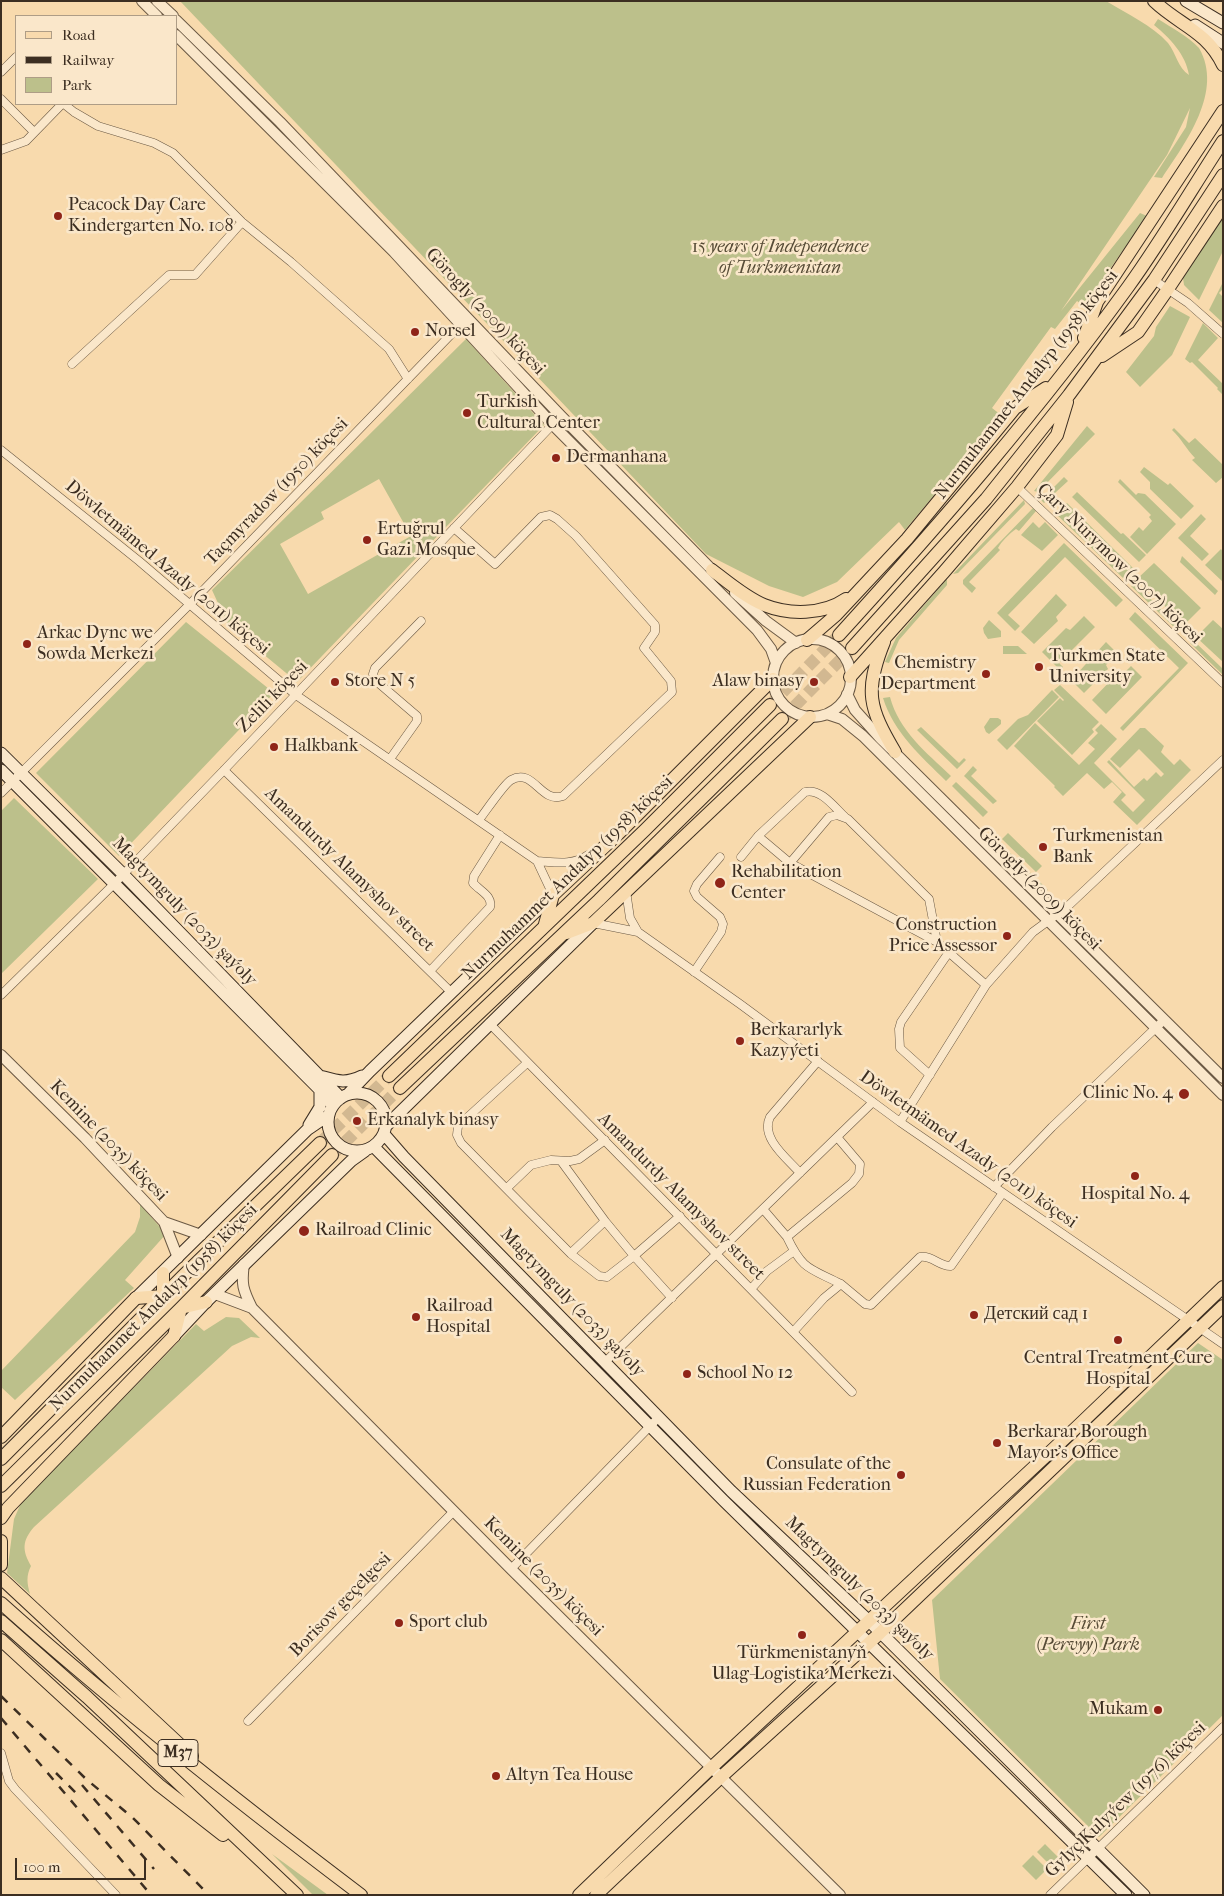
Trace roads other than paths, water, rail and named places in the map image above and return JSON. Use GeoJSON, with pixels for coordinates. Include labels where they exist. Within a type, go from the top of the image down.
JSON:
{"type":"FeatureCollection","features":[{"type":"Feature","properties":{"kind":"main road"},"geometry":{"type":"LineString","coordinates":[[1156,1],[1223,43]]}},
{"type":"Feature","properties":{"kind":"main road"},"geometry":{"type":"LineString","coordinates":[[1156,1],[1166,13],[1210,42],[1223,65]]}},
{"type":"Feature","properties":{"kind":"main road"},"geometry":{"type":"LineString","coordinates":[[1186,1],[1223,23]]}},
{"type":"Feature","properties":{"kind":"main road"},"geometry":{"type":"LineString","coordinates":[[1079,352],[1097,302],[1223,111]]}},
{"type":"Feature","properties":{"kind":"main road","name":"Nurmuhammet Andalyp (1958) köçesi"},"geometry":{"type":"LineString","coordinates":[[839,634],[931,534],[1055,383],[1138,273],[1223,141]]}},
{"type":"Feature","properties":{"kind":"main road","name":"Nurmuhammet Andalyp (1958) köçesi"},"geometry":{"type":"LineString","coordinates":[[852,648],[986,499],[1069,395],[1154,280],[1223,175]]}},
{"type":"Feature","properties":{"kind":"main road"},"geometry":{"type":"LineString","coordinates":[[1094,361],[1138,332],[1223,206]]}},
{"type":"Feature","properties":{"kind":"main road"},"geometry":{"type":"LineString","coordinates":[[802,641],[836,614],[907,539],[1015,408],[1055,383]]}},
{"type":"Feature","properties":{"kind":"main road"},"geometry":{"type":"LineString","coordinates":[[850,677],[944,572],[1017,487],[1058,435],[1069,395]]}},
{"type":"Feature","properties":{"kind":"main road"},"geometry":{"type":"LineString","coordinates":[[712,570],[763,604],[784,610],[805,612],[822,609],[839,604],[860,589]]}},
{"type":"Feature","properties":{"kind":"main road"},"geometry":{"type":"LineString","coordinates":[[892,628],[877,662],[872,694],[875,716],[895,752]]}},
{"type":"Feature","properties":{"kind":"main road"},"geometry":{"type":"LineString","coordinates":[[1,1437],[110,1324],[307,1130],[338,1103],[618,834],[773,680]]}},
{"type":"Feature","properties":{"kind":"main road","name":"Nurmuhammet Andalyp (1958) köçesi"},"geometry":{"type":"LineString","coordinates":[[389,1076],[644,830],[770,705]]}},
{"type":"Feature","properties":{"kind":"main road"},"geometry":{"type":"LineString","coordinates":[[1,1518],[8,1508],[244,1264],[351,1160],[369,1149],[401,1109],[626,891],[810,717]]}},
{"type":"Feature","properties":{"kind":"main road","name":"Nurmuhammet Andalyp (1958) köçesi"},"geometry":{"type":"LineString","coordinates":[[400,1088],[652,848],[782,719]]}},
{"type":"Feature","properties":{"kind":"main road","name":"Magtymguly (2033) şaýoly"},"geometry":{"type":"LineString","coordinates":[[1,753],[320,1090],[338,1103]]}},
{"type":"Feature","properties":{"kind":"main road","name":"Magtymguly (2033) şaýoly"},"geometry":{"type":"LineString","coordinates":[[1,770],[119,878],[318,1075],[338,1103]]}},
{"type":"Feature","properties":{"kind":"main road"},"geometry":{"type":"LineString","coordinates":[[618,834],[644,830]]}},
{"type":"Feature","properties":{"kind":"main road"},"geometry":{"type":"LineString","coordinates":[[626,891],[652,848]]}},
{"type":"Feature","properties":{"kind":"main road"},"geometry":{"type":"LineString","coordinates":[[545,924],[553,896]]}},
{"type":"Feature","properties":{"kind":"main road"},"geometry":{"type":"LineString","coordinates":[[558,936],[593,923]]}},
{"type":"Feature","properties":{"kind":"main road"},"geometry":{"type":"LineString","coordinates":[[318,1075],[338,1082],[351,1081],[370,1071]]}},
{"type":"Feature","properties":{"kind":"main road"},"geometry":{"type":"LineString","coordinates":[[307,1130],[320,1106],[320,1090]]}},
{"type":"Feature","properties":{"kind":"main road"},"geometry":{"type":"LineString","coordinates":[[369,1149],[355,1152],[345,1149],[336,1143],[328,1125],[338,1103],[359,1093],[368,1095],[383,1107],[386,1116],[386,1130]]}},
{"type":"Feature","properties":{"kind":"main road"},"geometry":{"type":"LineString","coordinates":[[401,1109],[393,1136],[404,1157]]}},
{"type":"Feature","properties":{"kind":"main road","name":"Magtymguly (2033) şaýoly"},"geometry":{"type":"LineString","coordinates":[[386,1130],[404,1157],[731,1491],[868,1620],[1144,1895]]}},
{"type":"Feature","properties":{"kind":"main road","name":"Nurmuhammet Andalyp (1958) köçesi"},"geometry":{"type":"LineString","coordinates":[[1,1459],[163,1296],[320,1143]]}},
{"type":"Feature","properties":{"kind":"main road","name":"Magtymguly (2033) şaýoly"},"geometry":{"type":"LineString","coordinates":[[369,1149],[393,1164],[650,1426],[868,1644],[1126,1895]]}},
{"type":"Feature","properties":{"kind":"main road","name":"Nurmuhammet Andalyp (1958) köçesi"},"geometry":{"type":"LineString","coordinates":[[1,1486],[332,1155]]}},
{"type":"Feature","properties":{"kind":"main road"},"geometry":{"type":"LineString","coordinates":[[351,1160],[370,1157],[393,1164]]}},
{"type":"Feature","properties":{"kind":"main road"},"geometry":{"type":"LineString","coordinates":[[136,1298],[163,1296],[163,1273]]}},
{"type":"Feature","properties":{"kind":"main road"},"geometry":{"type":"LineString","coordinates":[[579,1895],[711,1768],[868,1620],[970,1528],[1223,1287]]}},
{"type":"Feature","properties":{"kind":"main road"},"geometry":{"type":"LineString","coordinates":[[174,1336],[181,1308],[210,1298]]}},
{"type":"Feature","properties":{"kind":"main road"},"geometry":{"type":"LineString","coordinates":[[596,1895],[721,1777],[880,1634],[1223,1306]]}},
{"type":"Feature","properties":{"kind":"main road"},"geometry":{"type":"LineString","coordinates":[[1,1541],[1,1564]]}},
{"type":"Feature","properties":{"kind":"main road"},"geometry":{"type":"LineString","coordinates":[[1,1578],[166,1730],[250,1811]]}},
{"type":"Feature","properties":{"kind":"main road","name":"M37"},"geometry":{"type":"LineString","coordinates":[[1,1603],[154,1735],[361,1895]]}},
{"type":"Feature","properties":{"kind":"main road","name":"M37"},"geometry":{"type":"LineString","coordinates":[[1,1621],[87,1697],[298,1895]]}},
{"type":"Feature","properties":{"kind":"main road"},"geometry":{"type":"LineString","coordinates":[[1,1640],[159,1785],[287,1884]]}},
{"type":"Feature","properties":{"kind":"street"},"geometry":{"type":"LineString","coordinates":[[142,1],[156,10],[170,15]]}},
{"type":"Feature","properties":{"kind":"street","name":"Görogly (2009) köçesi"},"geometry":{"type":"LineString","coordinates":[[178,22],[280,122],[464,320],[552,424],[757,630],[771,649],[776,663]]}},
{"type":"Feature","properties":{"kind":"street","name":"Görogly (2009) köçesi"},"geometry":{"type":"LineString","coordinates":[[178,37],[561,416],[712,570],[766,620],[802,641]]}},
{"type":"Feature","properties":{"kind":"street"},"geometry":{"type":"LineString","coordinates":[[1,72],[15,58]]}},
{"type":"Feature","properties":{"kind":"street"},"geometry":{"type":"LineString","coordinates":[[1,98],[34,132]]}},
{"type":"Feature","properties":{"kind":"street"},"geometry":{"type":"LineString","coordinates":[[1,150],[26,141],[62,105]]}},
{"type":"Feature","properties":{"kind":"street"},"geometry":{"type":"LineString","coordinates":[[64,105],[98,126],[154,143],[173,153],[242,222],[291,262],[389,349],[408,379]]}},
{"type":"Feature","properties":{"kind":"street"},"geometry":{"type":"LineString","coordinates":[[72,364],[169,274],[195,275],[242,222]]}},
{"type":"Feature","properties":{"kind":"street"},"geometry":{"type":"LineString","coordinates":[[1154,280],[1198,311],[1223,334]]}},
{"type":"Feature","properties":{"kind":"street","name":"Taçmyradow (1950) köçesi"},"geometry":{"type":"LineString","coordinates":[[1,793],[188,605],[464,320]]}},
{"type":"Feature","properties":{"kind":"street","name":"Zelili köçesi"},"geometry":{"type":"LineString","coordinates":[[1,995],[224,770],[561,416]]}},
{"type":"Feature","properties":{"kind":"street","name":"Döwletmämed Azady (2011) köçesi"},"geometry":{"type":"LineString","coordinates":[[1,450],[139,561],[188,605],[296,695],[537,861],[553,896]]}},
{"type":"Feature","properties":{"kind":"street","name":"Çary Nurymow (2007) köçesi"},"geometry":{"type":"LineString","coordinates":[[1017,487],[1223,683]]}},
{"type":"Feature","properties":{"kind":"street"},"geometry":{"type":"LineString","coordinates":[[454,528],[495,564],[541,517],[550,515],[557,519],[576,536],[656,626],[655,632],[644,648],[671,681],[672,686],[672,692],[563,796],[550,797],[529,780],[520,777],[510,780],[479,820]]}},
{"type":"Feature","properties":{"kind":"street"},"geometry":{"type":"LineString","coordinates":[[390,759],[417,722],[417,716],[375,680],[373,674],[375,668],[421,621]]}},
{"type":"Feature","properties":{"kind":"street"},"geometry":{"type":"LineString","coordinates":[[802,641],[824,642],[839,651],[848,666],[850,677],[847,694],[841,703],[827,714],[810,717],[799,715],[784,705],[777,696],[773,680],[776,663],[786,649],[802,641]]}},
{"type":"Feature","properties":{"kind":"street","name":"Görogly (2009) köçesi"},"geometry":{"type":"LineString","coordinates":[[847,694],[850,702],[863,720],[1223,1078]]}},
{"type":"Feature","properties":{"kind":"street","name":"Görogly (2009) köçesi"},"geometry":{"type":"LineString","coordinates":[[827,714],[842,719],[863,736],[1223,1095]]}},
{"type":"Feature","properties":{"kind":"street"},"geometry":{"type":"LineString","coordinates":[[900,1122],[986,985],[1033,932],[1057,914],[1223,760]]}},
{"type":"Feature","properties":{"kind":"street","name":"Amandurdy Alamyshov street"},"geometry":{"type":"LineString","coordinates":[[224,770],[452,992]]}},
{"type":"Feature","properties":{"kind":"street"},"geometry":{"type":"LineString","coordinates":[[741,856],[758,836],[805,792],[811,790],[818,792],[929,899],[937,942]]}},
{"type":"Feature","properties":{"kind":"street"},"geometry":{"type":"LineString","coordinates":[[790,863],[829,817],[837,815],[848,819]]}},
{"type":"Feature","properties":{"kind":"street"},"geometry":{"type":"LineString","coordinates":[[430,971],[490,907],[490,898],[473,883],[474,876],[500,834]]}},
{"type":"Feature","properties":{"kind":"street"},"geometry":{"type":"LineString","coordinates":[[537,861],[566,863],[582,860],[618,834]]}},
{"type":"Feature","properties":{"kind":"street"},"geometry":{"type":"LineString","coordinates":[[758,836],[790,863],[937,942],[986,985]]}},
{"type":"Feature","properties":{"kind":"street"},"geometry":{"type":"LineString","coordinates":[[694,972],[721,932],[723,924],[720,917],[696,897],[694,891],[697,884],[720,857]]}},
{"type":"Feature","properties":{"kind":"street"},"geometry":{"type":"LineString","coordinates":[[626,891],[630,918],[638,932]]}},
{"type":"Feature","properties":{"kind":"street","name":"Döwletmämed Azady (2011) köçesi"},"geometry":{"type":"LineString","coordinates":[[593,923],[638,932],[1002,1194],[1223,1344]]}},
{"type":"Feature","properties":{"kind":"street"},"geometry":{"type":"LineString","coordinates":[[930,1075],[900,1048],[899,1029],[901,1022],[949,952]]}},
{"type":"Feature","properties":{"kind":"street"},"geometry":{"type":"LineString","coordinates":[[994,1188],[1052,1127],[1164,1020]]}},
{"type":"Feature","properties":{"kind":"street","name":"Amandurdy Alamyshov street"},"geometry":{"type":"LineString","coordinates":[[489,1023],[852,1392]]}},
{"type":"Feature","properties":{"kind":"street","name":"Kemine (2035) köçesi"},"geometry":{"type":"LineString","coordinates":[[1,1055],[86,1138],[164,1222],[201,1235]]}},
{"type":"Feature","properties":{"kind":"street"},"geometry":{"type":"LineString","coordinates":[[800,1173],[771,1139],[767,1130],[767,1124],[770,1117],[818,1061]]}},
{"type":"Feature","properties":{"kind":"street"},"geometry":{"type":"LineString","coordinates":[[527,1063],[458,1126],[457,1135],[461,1143],[571,1253],[599,1276],[607,1277],[680,1216]]}},
{"type":"Feature","properties":{"kind":"street"},"geometry":{"type":"LineString","coordinates":[[605,1362],[873,1102]]}},
{"type":"Feature","properties":{"kind":"street"},"geometry":{"type":"LineString","coordinates":[[787,1237],[852,1183],[859,1174],[860,1164],[837,1137]]}},
{"type":"Feature","properties":{"kind":"street"},"geometry":{"type":"LineString","coordinates":[[507,1188],[531,1165],[551,1160],[579,1159],[605,1140]]}},
{"type":"Feature","properties":{"kind":"street"},"geometry":{"type":"LineString","coordinates":[[561,1161],[605,1221],[672,1298]]}},
{"type":"Feature","properties":{"kind":"street"},"geometry":{"type":"LineString","coordinates":[[763,1209],[787,1237],[794,1251],[811,1270],[841,1284],[865,1304],[871,1305],[920,1257],[927,1257],[946,1266],[951,1266],[1002,1194]]}},
{"type":"Feature","properties":{"kind":"street"},"geometry":{"type":"LineString","coordinates":[[571,1253],[605,1221]]}},
{"type":"Feature","properties":{"kind":"street","name":"Nurmuhammet Andalyp (1958) köçesi"},"geometry":{"type":"LineString","coordinates":[[164,1222],[178,1258]]}},
{"type":"Feature","properties":{"kind":"street"},"geometry":{"type":"LineString","coordinates":[[751,1289],[767,1271],[794,1251]]}},
{"type":"Feature","properties":{"kind":"street","name":"Nurmuhammet Andalyp (1958) köçesi"},"geometry":{"type":"LineString","coordinates":[[244,1264],[242,1283],[252,1308]]}},
{"type":"Feature","properties":{"kind":"street"},"geometry":{"type":"LineString","coordinates":[[793,1332],[824,1298],[841,1284]]}},
{"type":"Feature","properties":{"kind":"street","name":"Kemine (2035) köçesi"},"geometry":{"type":"LineString","coordinates":[[210,1298],[252,1308],[511,1569],[840,1895]]}},
{"type":"Feature","properties":{"kind":"street"},"geometry":{"type":"LineString","coordinates":[[511,1569],[659,1417]]}},
{"type":"Feature","properties":{"kind":"street","name":"Borisow geçelgesi"},"geometry":{"type":"LineString","coordinates":[[248,1721],[454,1510]]}},
{"type":"Feature","properties":{"kind":"street","name":"Gylyç Kulyýew (1976) köçesi"},"geometry":{"type":"LineString","coordinates":[[1050,1895],[1223,1727]]}},
{"type":"Feature","properties":{"kind":"street"},"geometry":{"type":"LineString","coordinates":[[1,1754],[9,1781],[15,1789],[116,1895]]}},
{"type":"Feature","properties":{"kind":"tunnel"},"geometry":{"type":"LineString","coordinates":[[770,705],[839,635]]}},
{"type":"Feature","properties":{"kind":"tunnel"},"geometry":{"type":"LineString","coordinates":[[782,719],[852,648]]}},
{"type":"Feature","properties":{"kind":"tunnel"},"geometry":{"type":"LineString","coordinates":[[320,1143],[389,1076]]}},
{"type":"Feature","properties":{"kind":"tunnel"},"geometry":{"type":"LineString","coordinates":[[332,1155],[400,1088]]}},
{"type":"Feature","properties":{"kind":"railway"},"geometry":{"type":"LineString","coordinates":[[1,1696],[86,1779],[133,1818],[209,1895]]}},
{"type":"Feature","properties":{"kind":"railway"},"geometry":{"type":"LineString","coordinates":[[1,1718],[151,1895]]}},
{"type":"Feature","properties":{"kind":"railway"},"geometry":{"type":"LineString","coordinates":[[56,1773],[76,1793]]}},
{"type":"Feature","properties":{"kind":"railway"},"geometry":{"type":"LineString","coordinates":[[82,1785],[154,1869]]}},
{"type":"Feature","properties":{"kind":"place","name":"Peacock Day Care Kindergarten No. 108"},"geometry":{"type":"Point","coordinates":[58,216]}},
{"type":"Feature","properties":{"kind":"place","name":"Norsel"},"geometry":{"type":"Point","coordinates":[415,332]}},
{"type":"Feature","properties":{"kind":"place","name":"Turkish Cultural Center"},"geometry":{"type":"Point","coordinates":[467,413]}},
{"type":"Feature","properties":{"kind":"place","name":"Dermanhana"},"geometry":{"type":"Point","coordinates":[556,458]}},
{"type":"Feature","properties":{"kind":"place","name":"Ertuğrul Gazi Mosque"},"geometry":{"type":"Point","coordinates":[367,540]}},
{"type":"Feature","properties":{"kind":"place","name":"Arkac Dync we Sowda Merkezi"},"geometry":{"type":"Point","coordinates":[27,644]}},
{"type":"Feature","properties":{"kind":"place","name":"Turkmen State University"},"geometry":{"type":"Point","coordinates":[1039,667]}},
{"type":"Feature","properties":{"kind":"place","name":"Chemistry Department"},"geometry":{"type":"Point","coordinates":[986,674]}},
{"type":"Feature","properties":{"kind":"place","name":"Store N 5"},"geometry":{"type":"Point","coordinates":[335,682]}},
{"type":"Feature","properties":{"kind":"place","name":"Alaw binasy"},"geometry":{"type":"Point","coordinates":[814,682]}},
{"type":"Feature","properties":{"kind":"place","name":"Halkbank"},"geometry":{"type":"Point","coordinates":[274,747]}},
{"type":"Feature","properties":{"kind":"place","name":"Turkmenistan Bank"},"geometry":{"type":"Point","coordinates":[1043,847]}},
{"type":"Feature","properties":{"kind":"place","name":"Rehabilitation Center"},"geometry":{"type":"Point","coordinates":[720,883]}},
{"type":"Feature","properties":{"kind":"place","name":"Construction Price Assessor"},"geometry":{"type":"Point","coordinates":[1007,936]}},
{"type":"Feature","properties":{"kind":"place","name":"Berkararlyk Kazyýeti"},"geometry":{"type":"Point","coordinates":[740,1041]}},
{"type":"Feature","properties":{"kind":"place","name":"Clinic No. 4"},"geometry":{"type":"Point","coordinates":[1184,1094]}},
{"type":"Feature","properties":{"kind":"place","name":"Erkanalyk binasy"},"geometry":{"type":"Point","coordinates":[357,1121]}},
{"type":"Feature","properties":{"kind":"place","name":"Hospital No. 4"},"geometry":{"type":"Point","coordinates":[1135,1176]}},
{"type":"Feature","properties":{"kind":"place","name":"Railroad Clinic"},"geometry":{"type":"Point","coordinates":[304,1231]}},
{"type":"Feature","properties":{"kind":"place","name":"Детский сад 1"},"geometry":{"type":"Point","coordinates":[974,1315]}},
{"type":"Feature","properties":{"kind":"place","name":"Railroad Hospital"},"geometry":{"type":"Point","coordinates":[416,1317]}},
{"type":"Feature","properties":{"kind":"place","name":"Central Treatment-Cure Hospital"},"geometry":{"type":"Point","coordinates":[1118,1340]}},
{"type":"Feature","properties":{"kind":"place","name":"School No 12"},"geometry":{"type":"Point","coordinates":[687,1374]}},
{"type":"Feature","properties":{"kind":"place","name":"Berkarar Borough Mayor's Office"},"geometry":{"type":"Point","coordinates":[997,1443]}},
{"type":"Feature","properties":{"kind":"place","name":"Consulate of the Russian Federation"},"geometry":{"type":"Point","coordinates":[901,1475]}},
{"type":"Feature","properties":{"kind":"place","name":"Sport club"},"geometry":{"type":"Point","coordinates":[399,1623]}},
{"type":"Feature","properties":{"kind":"place","name":"Türkmenistanyň Ulag-Logistika Merkezi"},"geometry":{"type":"Point","coordinates":[802,1635]}},
{"type":"Feature","properties":{"kind":"place","name":"Mukam"},"geometry":{"type":"Point","coordinates":[1158,1710]}},
{"type":"Feature","properties":{"kind":"place","name":"Altyn Tea House"},"geometry":{"type":"Point","coordinates":[496,1776]}},
{"type":"Feature","properties":{"kind":"park label","name":"15 years of Independence of Turkmenistan"},"geometry":{"type":"Point","coordinates":[780,258]}},
{"type":"Feature","properties":{"kind":"park label","name":"First (Pervyy) Park"},"geometry":{"type":"Point","coordinates":[1088,1635]}}]}
